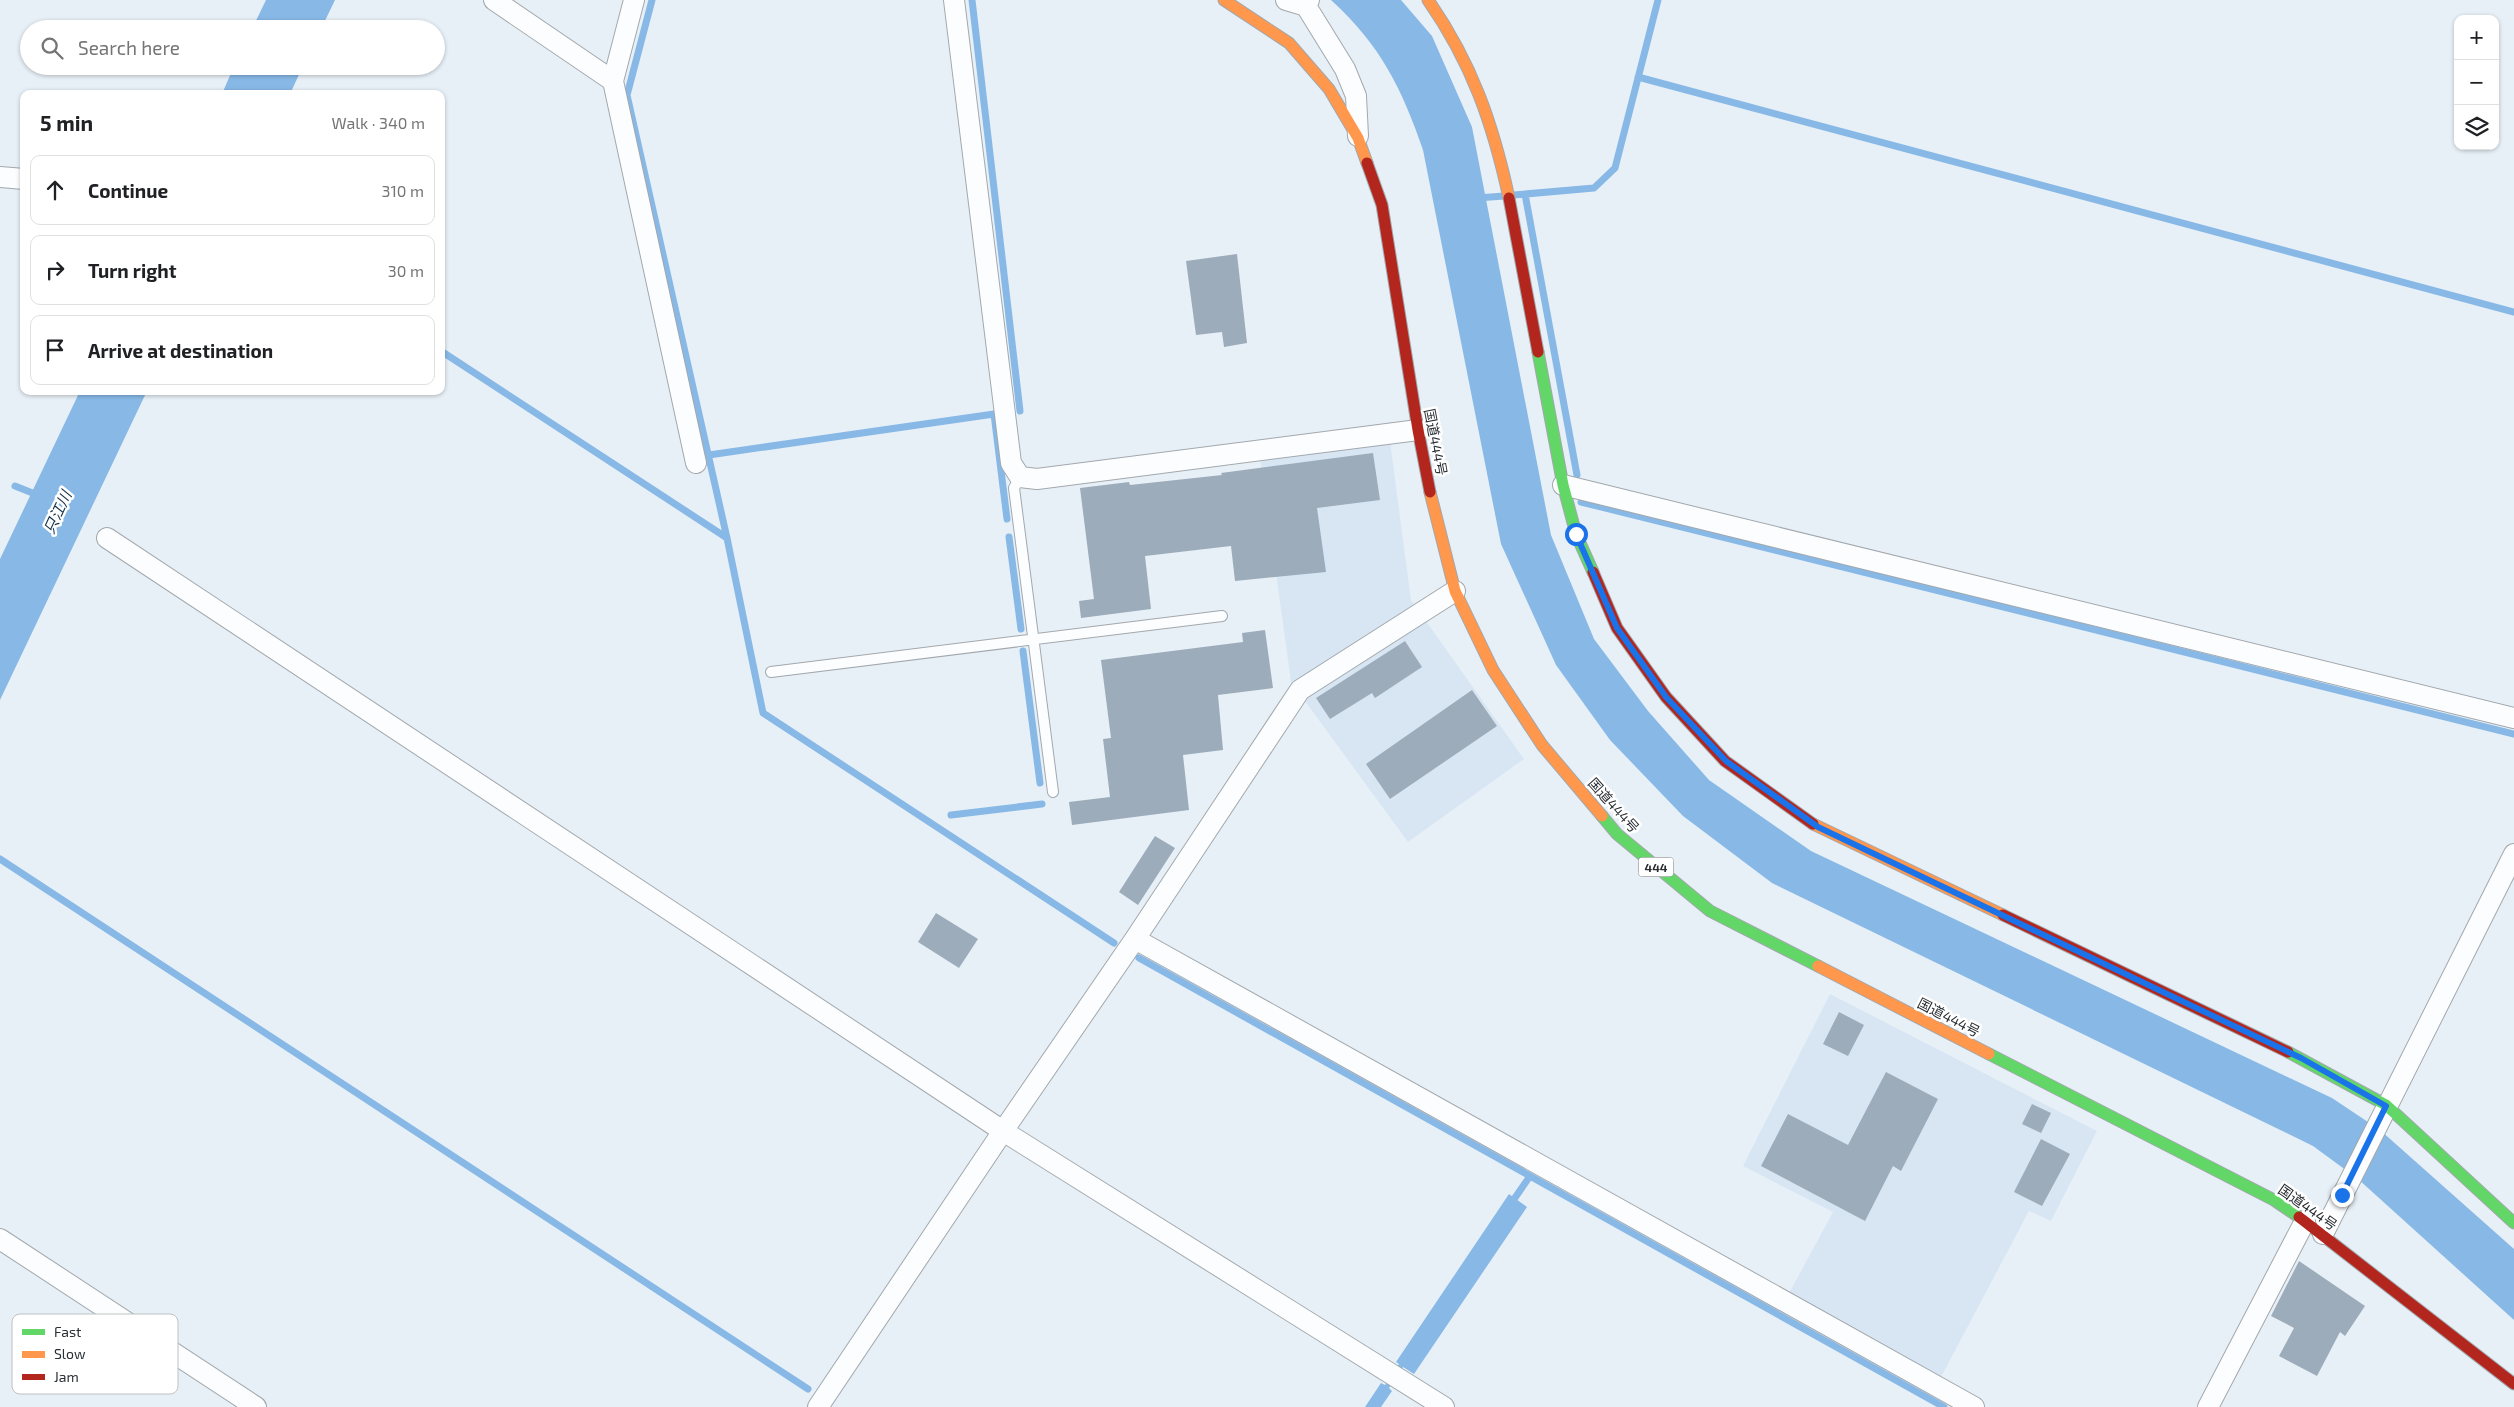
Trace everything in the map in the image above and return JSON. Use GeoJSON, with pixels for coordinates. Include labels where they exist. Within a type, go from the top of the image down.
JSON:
{"type":"FeatureCollection","features":[{"type":"Feature","properties":{"kind":"main road","name":"国道444号"},"geometry":{"type":"LineString","coordinates":[[1224,0],[1289,42],[1329,90],[1358,138],[1382,205],[1418,430],[1433,506],[1455,591],[1493,670],[1542,744],[1617,834],[1710,911],[2274,1200],[2323,1234],[2514,1384]]}},
{"type":"Feature","properties":{"kind":"main road"},"geometry":{"type":"LineString","coordinates":[[1428,0],[1444,19],[1481,92],[1503,165],[1562,485],[1576,534],[1617,628],[1666,697],[1726,761],[1818,827],[2301,1058],[2385,1108],[2514,1223]]}},
{"type":"Feature","properties":{"kind":"street"},"geometry":{"type":"LineString","coordinates":[[494,0],[614,81]]}},
{"type":"Feature","properties":{"kind":"street"},"geometry":{"type":"LineString","coordinates":[[634,0],[614,81],[696,463]]}},
{"type":"Feature","properties":{"kind":"street"},"geometry":{"type":"LineString","coordinates":[[954,0],[1012,463],[1020,477],[1037,479],[1418,430]]}},
{"type":"Feature","properties":{"kind":"street"},"geometry":{"type":"LineString","coordinates":[[1286,0],[1307,3],[1345,69],[1356,96],[1358,138]]}},
{"type":"Feature","properties":{"kind":"street"},"geometry":{"type":"LineString","coordinates":[[0,177],[20,179]]}},
{"type":"Feature","properties":{"kind":"street"},"geometry":{"type":"LineString","coordinates":[[1562,485],[2514,718]]}},
{"type":"Feature","properties":{"kind":"street"},"geometry":{"type":"LineString","coordinates":[[107,538],[1002,1131],[1444,1407]]}},
{"type":"Feature","properties":{"kind":"street"},"geometry":{"type":"LineString","coordinates":[[818,1407],[1002,1131],[1135,939],[1300,690],[1455,591]]}},
{"type":"Feature","properties":{"kind":"street"},"geometry":{"type":"LineString","coordinates":[[2323,1234],[2514,854]]}},
{"type":"Feature","properties":{"kind":"street"},"geometry":{"type":"LineString","coordinates":[[1135,939],[1974,1407]]}},
{"type":"Feature","properties":{"kind":"street"},"geometry":{"type":"LineString","coordinates":[[2208,1407],[2305,1221]]}},
{"type":"Feature","properties":{"kind":"street"},"geometry":{"type":"LineString","coordinates":[[0,1239],[114,1314]]}},
{"type":"Feature","properties":{"kind":"street"},"geometry":{"type":"LineString","coordinates":[[178,1356],[256,1407]]}},
{"type":"Feature","properties":{"kind":"lane"},"geometry":{"type":"LineString","coordinates":[[1020,477],[1014,488],[1053,792]]}},
{"type":"Feature","properties":{"kind":"lane"},"geometry":{"type":"LineString","coordinates":[[771,672],[1222,616]]}},
{"type":"Feature","properties":{"kind":"shaded area"},"geometry":{"type":"Polygon","coordinates":[[[1390,441],[1411,600],[1524,759],[1408,842],[1291,682],[1260,457],[1390,441]]]}},
{"type":"Feature","properties":{"kind":"shaded area"},"geometry":{"type":"Polygon","coordinates":[[[1830,994],[2097,1131],[2051,1221],[2029,1211],[1940,1379],[1788,1295],[1833,1212],[1743,1166],[1830,994]]]}},
{"type":"Feature","properties":{"kind":"water"},"geometry":{"type":"Polygon","coordinates":[[[266,0],[335,0],[325,20],[256,20],[266,0]]]}},
{"type":"Feature","properties":{"kind":"water"},"geometry":{"type":"Polygon","coordinates":[[[1331,0],[1401,0],[1432,36],[1472,127],[1551,535],[1594,639],[1648,711],[1709,780],[1811,851],[2332,1098],[2380,1130],[2514,1249],[2514,1320],[2358,1179],[2313,1146],[1772,883],[1683,816],[1610,740],[1556,665],[1501,544],[1423,150],[1415,127],[1397,87],[1376,51],[1331,0]]]}},
{"type":"Feature","properties":{"kind":"water"},"geometry":{"type":"Polygon","coordinates":[[[230,75],[299,75],[292,90],[224,90],[230,75]]]}},
{"type":"Feature","properties":{"kind":"water","name":"只江川"},"geometry":{"type":"Polygon","coordinates":[[[78,395],[145,395],[0,700],[0,559],[78,395]]]}},
{"type":"Feature","properties":{"kind":"water"},"geometry":{"type":"Polygon","coordinates":[[[1509,1194],[1527,1207],[1414,1374],[1403,1367],[1389,1388],[1392,1391],[1381,1407],[1365,1407],[1381,1383],[1385,1385],[1399,1364],[1396,1362],[1509,1194]]]}},
{"type":"Feature","properties":{"kind":"building"},"geometry":{"type":"Polygon","coordinates":[[[1237,254],[1247,343],[1224,347],[1222,332],[1196,335],[1186,261],[1237,254]]]}},
{"type":"Feature","properties":{"kind":"building"},"geometry":{"type":"Polygon","coordinates":[[[1373,453],[1380,500],[1317,508],[1326,572],[1235,581],[1231,546],[1145,556],[1151,609],[1081,618],[1079,601],[1094,599],[1080,488],[1129,482],[1130,485],[1222,475],[1221,473],[1373,453]]]}},
{"type":"Feature","properties":{"kind":"building"},"geometry":{"type":"Polygon","coordinates":[[[1265,630],[1273,688],[1218,695],[1223,750],[1183,755],[1189,810],[1072,825],[1069,802],[1110,797],[1103,739],[1111,738],[1101,660],[1243,642],[1242,633],[1265,630]]]}},
{"type":"Feature","properties":{"kind":"building"},"geometry":{"type":"Polygon","coordinates":[[[1405,641],[1422,667],[1375,698],[1372,693],[1330,719],[1316,698],[1405,641]]]}},
{"type":"Feature","properties":{"kind":"building"},"geometry":{"type":"Polygon","coordinates":[[[1472,690],[1497,726],[1390,799],[1366,764],[1472,690]]]}},
{"type":"Feature","properties":{"kind":"building"},"geometry":{"type":"Polygon","coordinates":[[[1155,836],[1175,848],[1138,905],[1119,892],[1155,836]]]}},
{"type":"Feature","properties":{"kind":"building"},"geometry":{"type":"Polygon","coordinates":[[[936,913],[978,939],[959,968],[918,942],[936,913]]]}},
{"type":"Feature","properties":{"kind":"building"},"geometry":{"type":"Polygon","coordinates":[[[1839,1012],[1864,1025],[1848,1056],[1823,1044],[1839,1012]]]}},
{"type":"Feature","properties":{"kind":"building"},"geometry":{"type":"Polygon","coordinates":[[[1886,1072],[1938,1099],[1901,1171],[1893,1166],[1865,1221],[1761,1166],[1788,1114],[1848,1145],[1886,1072]]]}},
{"type":"Feature","properties":{"kind":"building"},"geometry":{"type":"Polygon","coordinates":[[[2032,1104],[2051,1113],[2041,1133],[2022,1124],[2032,1104]]]}},
{"type":"Feature","properties":{"kind":"building"},"geometry":{"type":"Polygon","coordinates":[[[2041,1139],[2070,1154],[2042,1206],[2014,1192],[2041,1139]]]}},
{"type":"Feature","properties":{"kind":"building"},"geometry":{"type":"Polygon","coordinates":[[[2299,1261],[2365,1306],[2345,1336],[2340,1332],[2317,1376],[2279,1356],[2294,1328],[2271,1316],[2299,1261]]]}},
{"type":"Feature","properties":{"kind":"waterway"},"geometry":{"type":"LineString","coordinates":[[652,0],[627,95],[727,538],[763,713],[1114,943]]}},
{"type":"Feature","properties":{"kind":"waterway"},"geometry":{"type":"LineString","coordinates":[[972,0],[1020,411]]}},
{"type":"Feature","properties":{"kind":"waterway"},"geometry":{"type":"LineString","coordinates":[[1514,195],[1594,188],[1615,168],[1658,0]]}},
{"type":"Feature","properties":{"kind":"waterway"},"geometry":{"type":"LineString","coordinates":[[1638,77],[2514,312]]}},
{"type":"Feature","properties":{"kind":"waterway"},"geometry":{"type":"LineString","coordinates":[[1525,194],[1577,475]]}},
{"type":"Feature","properties":{"kind":"waterway"},"geometry":{"type":"LineString","coordinates":[[1477,198],[1504,196]]}},
{"type":"Feature","properties":{"kind":"waterway"},"geometry":{"type":"LineString","coordinates":[[445,354],[727,538]]}},
{"type":"Feature","properties":{"kind":"waterway"},"geometry":{"type":"LineString","coordinates":[[709,455],[994,414],[1007,519]]}},
{"type":"Feature","properties":{"kind":"waterway"},"geometry":{"type":"LineString","coordinates":[[15,486],[40,496]]}},
{"type":"Feature","properties":{"kind":"waterway"},"geometry":{"type":"LineString","coordinates":[[1581,502],[2514,734]]}},
{"type":"Feature","properties":{"kind":"waterway"},"geometry":{"type":"LineString","coordinates":[[1009,537],[1021,629]]}},
{"type":"Feature","properties":{"kind":"waterway"},"geometry":{"type":"LineString","coordinates":[[1023,651],[1040,783]]}},
{"type":"Feature","properties":{"kind":"waterway"},"geometry":{"type":"LineString","coordinates":[[951,815],[1042,804]]}},
{"type":"Feature","properties":{"kind":"waterway"},"geometry":{"type":"LineString","coordinates":[[0,859],[808,1389]]}},
{"type":"Feature","properties":{"kind":"waterway"},"geometry":{"type":"LineString","coordinates":[[1139,958],[1944,1407]]}},
{"type":"Feature","properties":{"kind":"waterway"},"geometry":{"type":"LineString","coordinates":[[1510,1205],[1530,1176]]}},
{"type":"Feature","properties":{"kind":"traffic: fast"},"geometry":{"type":"LineString","coordinates":[[1538,352],[1563,485],[1576,534],[1593,572]]}},
{"type":"Feature","properties":{"kind":"traffic: fast"},"geometry":{"type":"LineString","coordinates":[[1602,816],[1617,834],[1710,911],[1818,966]]}},
{"type":"Feature","properties":{"kind":"traffic: fast"},"geometry":{"type":"LineString","coordinates":[[2288,1052],[2386,1105],[2514,1223]]}},
{"type":"Feature","properties":{"kind":"traffic: fast"},"geometry":{"type":"LineString","coordinates":[[1989,1054],[2274,1200],[2299,1217]]}},
{"type":"Feature","properties":{"kind":"traffic: slow"},"geometry":{"type":"LineString","coordinates":[[1224,0],[1289,43],[1329,89],[1358,138],[1367,163]]}},
{"type":"Feature","properties":{"kind":"traffic: slow"},"geometry":{"type":"LineString","coordinates":[[1428,0],[1457,47],[1479,95],[1496,145],[1509,198]]}},
{"type":"Feature","properties":{"kind":"traffic: slow"},"geometry":{"type":"LineString","coordinates":[[1430,492],[1455,591],[1493,670],[1542,745],[1602,816]]}},
{"type":"Feature","properties":{"kind":"traffic: slow"},"geometry":{"type":"LineString","coordinates":[[1813,824],[2003,915]]}},
{"type":"Feature","properties":{"kind":"traffic: slow"},"geometry":{"type":"LineString","coordinates":[[1818,966],[1989,1054]]}},
{"type":"Feature","properties":{"kind":"traffic: jam"},"geometry":{"type":"LineString","coordinates":[[1367,163],[1382,205],[1418,430],[1430,492]]}},
{"type":"Feature","properties":{"kind":"traffic: jam"},"geometry":{"type":"LineString","coordinates":[[1509,198],[1538,352]]}},
{"type":"Feature","properties":{"kind":"traffic: jam"},"geometry":{"type":"LineString","coordinates":[[1593,572],[1617,628],[1666,697],[1725,761],[1813,824]]}},
{"type":"Feature","properties":{"kind":"traffic: jam"},"geometry":{"type":"LineString","coordinates":[[2003,915],[2288,1052]]}},
{"type":"Feature","properties":{"kind":"traffic: jam"},"geometry":{"type":"LineString","coordinates":[[2299,1217],[2514,1384]]}},
{"type":"Feature","properties":{"kind":"route"},"geometry":{"type":"LineString","coordinates":[[1576,534],[1617,628],[1666,697],[1726,761],[1818,827],[2301,1058],[2386,1106],[2342,1195]]}}]}
